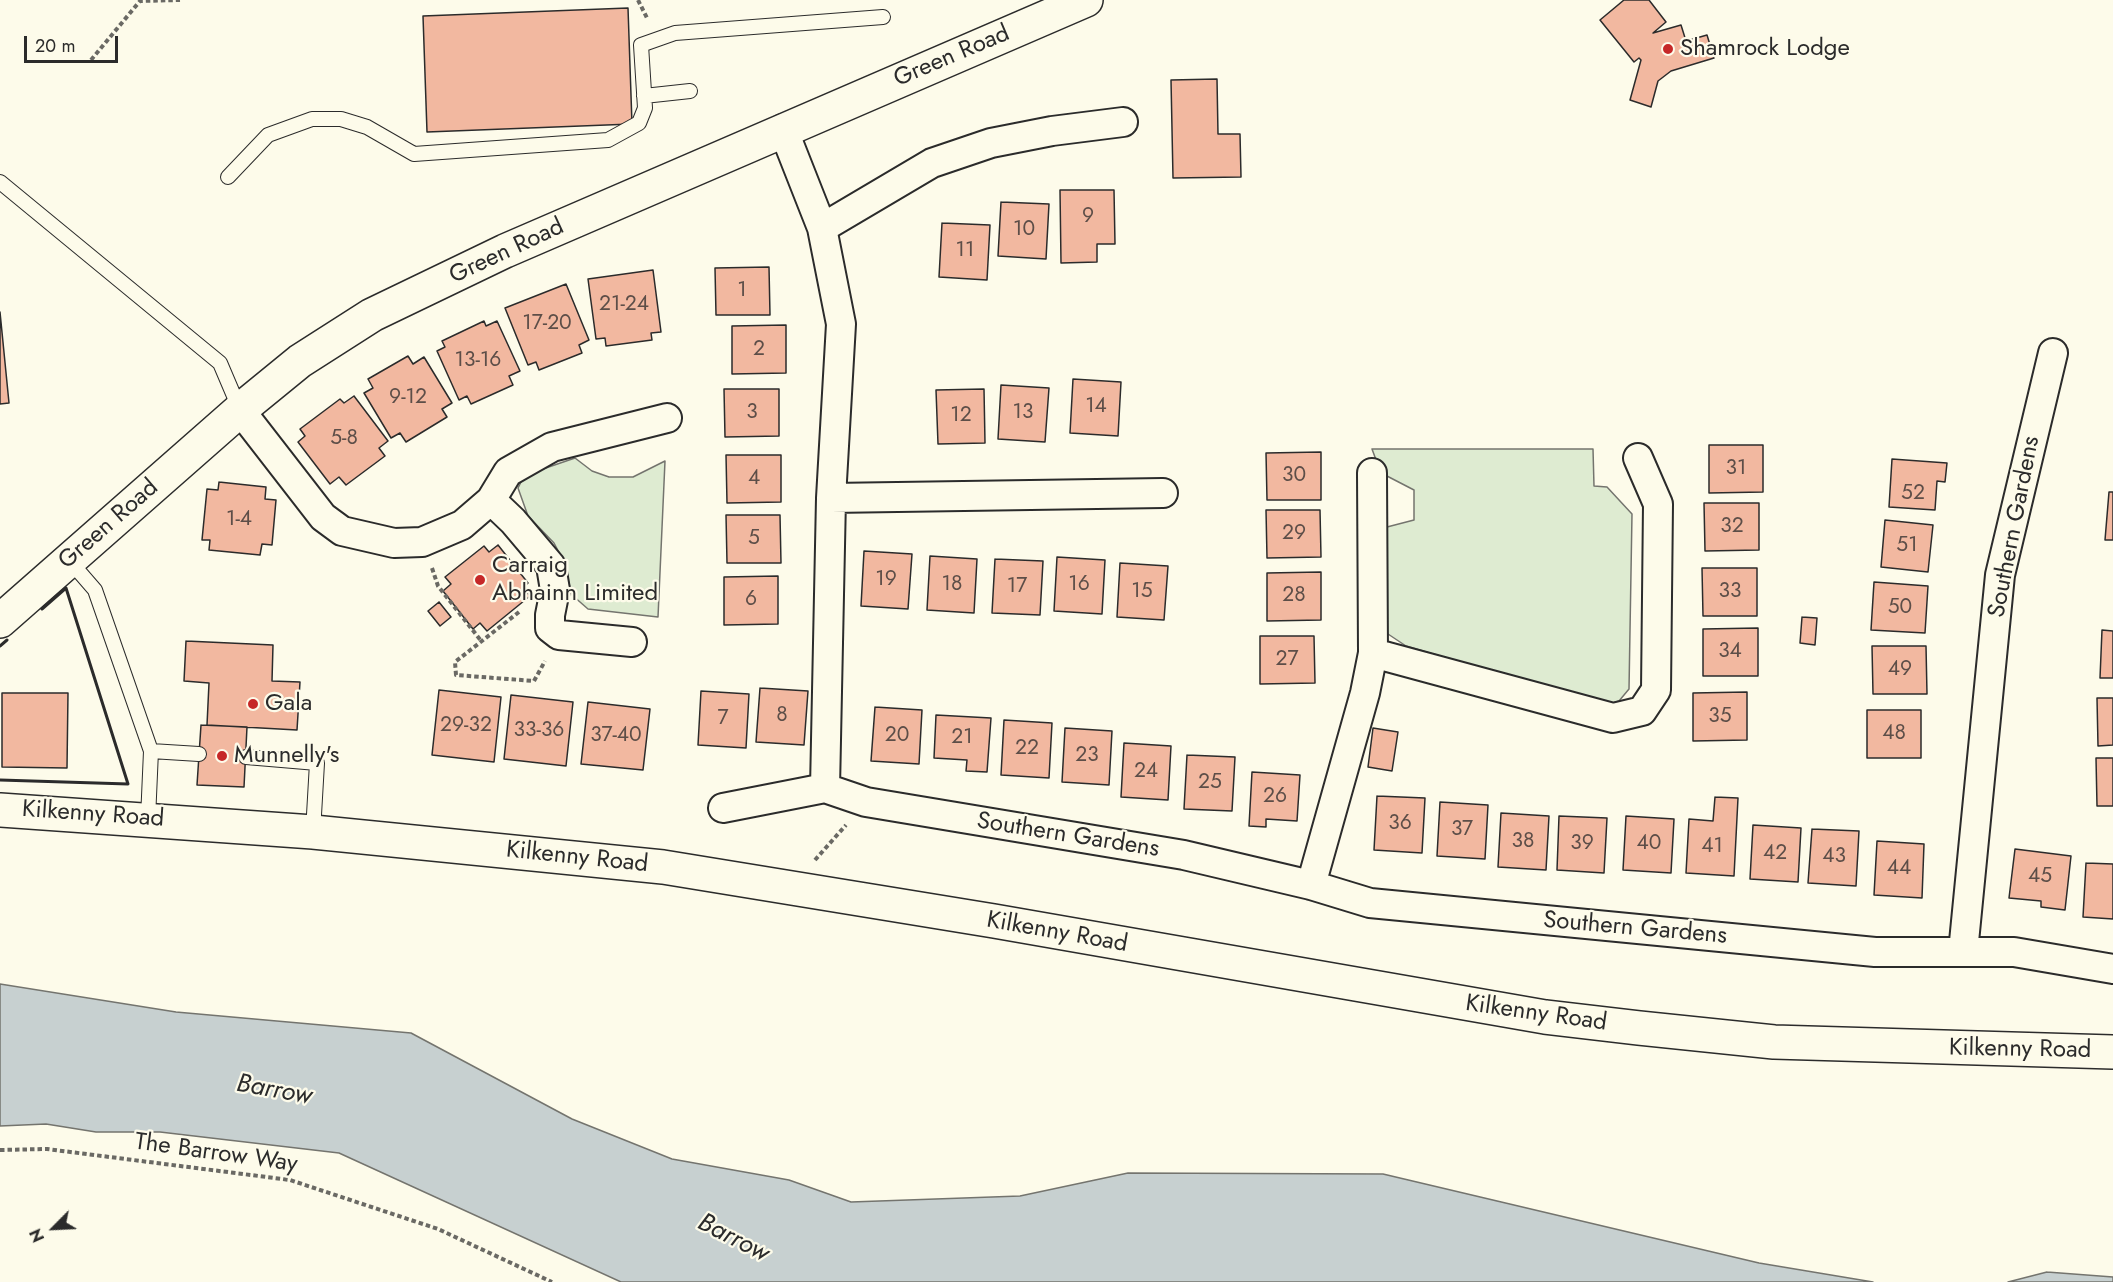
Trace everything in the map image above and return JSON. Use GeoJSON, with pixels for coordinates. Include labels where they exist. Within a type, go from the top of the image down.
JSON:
{"type":"FeatureCollection","features":[{"type":"Feature","properties":{"kind":"main road","name":"Green Road"},"geometry":{"type":"LineString","coordinates":[[0,621],[240,410],[300,362],[372,315],[505,251],[1086,0]]}},
{"type":"Feature","properties":{"kind":"main road","name":"Kilkenny Road"},"geometry":{"type":"LineString","coordinates":[[0,810],[314,832],[663,867],[1545,1017],[1774,1042],[2113,1052]]}},
{"type":"Feature","properties":{"kind":"street"},"geometry":{"type":"LineString","coordinates":[[822,228],[932,163],[991,143],[1052,131],[1123,122]]}},
{"type":"Feature","properties":{"kind":"street"},"geometry":{"type":"LineString","coordinates":[[783,129],[822,228],[841,324],[831,498],[825,788]]}},
{"type":"Feature","properties":{"kind":"street","name":"Southern Gardens"},"geometry":{"type":"LineString","coordinates":[[1962,952],[2000,576],[2053,353]]}},
{"type":"Feature","properties":{"kind":"street"},"geometry":{"type":"LineString","coordinates":[[240,410],[323,517],[342,531],[394,543],[422,542],[462,525],[491,500],[508,472],[552,447],[667,418]]}},
{"type":"Feature","properties":{"kind":"street"},"geometry":{"type":"LineString","coordinates":[[1373,653],[1612,718],[1642,711],[1656,690],[1658,504],[1638,458]]}},
{"type":"Feature","properties":{"kind":"street"},"geometry":{"type":"LineString","coordinates":[[1311,885],[1365,693],[1373,653],[1372,472]]}},
{"type":"Feature","properties":{"kind":"street"},"geometry":{"type":"LineString","coordinates":[[831,498],[1163,494]]}},
{"type":"Feature","properties":{"kind":"street"},"geometry":{"type":"LineString","coordinates":[[491,500],[513,521],[551,566],[555,590],[550,628],[559,635],[632,642]]}},
{"type":"Feature","properties":{"kind":"street","name":"Southern Gardens"},"geometry":{"type":"LineString","coordinates":[[723,808],[825,788],[866,802],[1184,855],[1311,885],[1370,903],[1875,952],[2014,952],[2113,969]]}},
{"type":"Feature","properties":{"kind":"lane"},"geometry":{"type":"LineString","coordinates":[[228,177],[268,135],[312,119],[341,119],[367,127],[414,154],[608,140],[639,123],[645,108],[641,45],[675,33],[883,17]]}},
{"type":"Feature","properties":{"kind":"lane"},"geometry":{"type":"LineString","coordinates":[[644,96],[690,91]]}},
{"type":"Feature","properties":{"kind":"lane"},"geometry":{"type":"LineString","coordinates":[[0,182],[220,363],[240,410]]}},
{"type":"Feature","properties":{"kind":"lane"},"geometry":{"type":"LineString","coordinates":[[69,560],[95,590],[152,752],[147,819]]}},
{"type":"Feature","properties":{"kind":"lane"},"geometry":{"type":"LineString","coordinates":[[152,752],[199,754]]}},
{"type":"Feature","properties":{"kind":"lane"},"geometry":{"type":"LineString","coordinates":[[246,757],[317,763],[314,832]]}},
{"type":"Feature","properties":{"kind":"path"},"geometry":{"type":"LineString","coordinates":[[91,60],[140,1],[180,0]]}},
{"type":"Feature","properties":{"kind":"path"},"geometry":{"type":"LineString","coordinates":[[422,542],[438,586],[482,642]]}},
{"type":"Feature","properties":{"kind":"path"},"geometry":{"type":"LineString","coordinates":[[555,590],[531,602],[454,662],[456,675],[534,681],[559,635]]}},
{"type":"Feature","properties":{"kind":"path"},"geometry":{"type":"LineString","coordinates":[[791,888],[866,802]]}},
{"type":"Feature","properties":{"kind":"path","name":"The Barrow Way"},"geometry":{"type":"LineString","coordinates":[[0,1150],[47,1149],[290,1180],[438,1230],[552,1282]]}},
{"type":"Feature","properties":{"kind":"green space"},"geometry":{"type":"Polygon","coordinates":[[[1372,449],[1593,449],[1594,486],[1607,487],[1632,514],[1629,689],[1619,701],[1606,705],[1406,646],[1382,630],[1381,534],[1387,527],[1414,520],[1414,490],[1385,475],[1379,468],[1372,449]]]}},
{"type":"Feature","properties":{"kind":"green space"},"geometry":{"type":"Polygon","coordinates":[[[575,458],[592,471],[609,477],[633,477],[665,461],[658,617],[588,609],[572,595],[563,560],[554,543],[528,516],[518,488],[521,482],[537,471],[575,458]]]}},
{"type":"Feature","properties":{"kind":"water","name":"Barrow"},"geometry":{"type":"Polygon","coordinates":[[[0,984],[176,1012],[411,1033],[572,1119],[672,1159],[789,1180],[851,1202],[1020,1196],[1128,1173],[1383,1174],[1759,1263],[1873,1282],[621,1282],[339,1153],[160,1132],[96,1132],[46,1124],[0,1126],[0,984]]]}},
{"type":"Feature","properties":{"kind":"water"},"geometry":{"type":"Polygon","coordinates":[[[2047,1272],[2113,1277],[2113,1282],[2008,1282],[2047,1272]]]}},
{"type":"Feature","properties":{"kind":"building","name":"Shamrock Lodge"},"geometry":{"type":"Polygon","coordinates":[[[1624,0],[1649,0],[1666,22],[1653,33],[1681,25],[1686,41],[1707,35],[1714,58],[1671,71],[1658,81],[1651,107],[1630,100],[1641,60],[1639,58],[1634,62],[1600,20],[1624,0]]]}},
{"type":"Feature","properties":{"kind":"building"},"geometry":{"type":"Polygon","coordinates":[[[628,8],[632,124],[427,132],[423,16],[628,8]]]}},
{"type":"Feature","properties":{"kind":"building"},"geometry":{"type":"Polygon","coordinates":[[[1217,79],[1218,134],[1240,134],[1241,177],[1173,178],[1171,80],[1217,79]]]}},
{"type":"Feature","properties":{"kind":"building"},"geometry":{"type":"Polygon","coordinates":[[[1060,190],[1114,190],[1115,244],[1097,244],[1097,262],[1061,263],[1060,190]]]}},
{"type":"Feature","properties":{"kind":"building"},"geometry":{"type":"Polygon","coordinates":[[[1001,202],[1049,204],[1046,259],[998,256],[1001,202]]]}},
{"type":"Feature","properties":{"kind":"building"},"geometry":{"type":"Polygon","coordinates":[[[942,223],[990,225],[987,280],[939,277],[942,223]]]}},
{"type":"Feature","properties":{"kind":"building"},"geometry":{"type":"Polygon","coordinates":[[[769,267],[770,315],[716,315],[715,268],[769,267]]]}},
{"type":"Feature","properties":{"kind":"building"},"geometry":{"type":"Polygon","coordinates":[[[653,270],[661,332],[651,333],[652,340],[606,346],[605,338],[596,339],[588,279],[653,270]]]}},
{"type":"Feature","properties":{"kind":"building"},"geometry":{"type":"Polygon","coordinates":[[[566,284],[589,340],[579,345],[582,353],[539,370],[536,362],[528,365],[505,308],[566,284]]]}},
{"type":"Feature","properties":{"kind":"building"},"geometry":{"type":"Polygon","coordinates":[[[0,312],[9,403],[0,404],[0,312]]]}},
{"type":"Feature","properties":{"kind":"building"},"geometry":{"type":"Polygon","coordinates":[[[484,321],[486,326],[497,321],[520,371],[509,376],[513,385],[471,404],[467,396],[459,400],[437,351],[445,347],[442,341],[484,321]]]}},
{"type":"Feature","properties":{"kind":"building"},"geometry":{"type":"Polygon","coordinates":[[[786,325],[786,373],[732,374],[732,326],[786,325]]]}},
{"type":"Feature","properties":{"kind":"building"},"geometry":{"type":"Polygon","coordinates":[[[408,356],[413,364],[424,357],[452,403],[442,409],[447,417],[406,442],[400,433],[391,438],[364,393],[373,388],[368,379],[408,356]]]}},
{"type":"Feature","properties":{"kind":"building"},"geometry":{"type":"Polygon","coordinates":[[[1073,379],[1121,382],[1118,436],[1070,433],[1073,379]]]}},
{"type":"Feature","properties":{"kind":"building"},"geometry":{"type":"Polygon","coordinates":[[[1001,385],[1049,388],[1045,442],[998,439],[1001,385]]]}},
{"type":"Feature","properties":{"kind":"building"},"geometry":{"type":"Polygon","coordinates":[[[724,389],[779,389],[779,436],[725,437],[724,389]]]}},
{"type":"Feature","properties":{"kind":"building"},"geometry":{"type":"Polygon","coordinates":[[[984,389],[985,443],[938,444],[936,390],[984,389]]]}},
{"type":"Feature","properties":{"kind":"building"},"geometry":{"type":"Polygon","coordinates":[[[354,396],[388,441],[379,448],[385,456],[346,485],[339,477],[330,484],[298,442],[305,436],[300,429],[340,399],[344,403],[354,396]]]}},
{"type":"Feature","properties":{"kind":"building"},"geometry":{"type":"Polygon","coordinates":[[[1709,445],[1763,445],[1763,492],[1709,493],[1709,445]]]}},
{"type":"Feature","properties":{"kind":"building"},"geometry":{"type":"Polygon","coordinates":[[[1321,452],[1321,500],[1267,500],[1266,453],[1321,452]]]}},
{"type":"Feature","properties":{"kind":"building"},"geometry":{"type":"Polygon","coordinates":[[[726,455],[781,455],[781,502],[727,503],[726,455]]]}},
{"type":"Feature","properties":{"kind":"building"},"geometry":{"type":"Polygon","coordinates":[[[1892,459],[1947,463],[1945,482],[1937,481],[1935,510],[1889,507],[1892,459]]]}},
{"type":"Feature","properties":{"kind":"building"},"geometry":{"type":"Polygon","coordinates":[[[219,482],[266,487],[265,499],[276,500],[272,545],[262,544],[260,555],[209,550],[210,540],[202,540],[207,489],[218,490],[219,482]]]}},
{"type":"Feature","properties":{"kind":"building"},"geometry":{"type":"Polygon","coordinates":[[[2109,492],[2113,492],[2113,540],[2105,540],[2109,492]]]}},
{"type":"Feature","properties":{"kind":"building"},"geometry":{"type":"Polygon","coordinates":[[[1704,503],[1759,503],[1759,550],[1705,551],[1704,503]]]}},
{"type":"Feature","properties":{"kind":"building"},"geometry":{"type":"Polygon","coordinates":[[[1266,510],[1320,510],[1321,557],[1267,558],[1266,510]]]}},
{"type":"Feature","properties":{"kind":"building"},"geometry":{"type":"Polygon","coordinates":[[[726,515],[780,515],[781,563],[727,563],[726,515]]]}},
{"type":"Feature","properties":{"kind":"building"},"geometry":{"type":"Polygon","coordinates":[[[1885,520],[1933,525],[1928,572],[1881,567],[1885,520]]]}},
{"type":"Feature","properties":{"kind":"building"},"geometry":{"type":"Polygon","coordinates":[[[498,545],[528,583],[523,588],[530,596],[487,631],[480,623],[473,629],[443,591],[451,584],[445,577],[484,546],[489,552],[498,545]]]}},
{"type":"Feature","properties":{"kind":"building"},"geometry":{"type":"Polygon","coordinates":[[[864,551],[912,554],[908,609],[861,606],[864,551]]]}},
{"type":"Feature","properties":{"kind":"building"},"geometry":{"type":"Polygon","coordinates":[[[930,556],[977,559],[974,613],[927,610],[930,556]]]}},
{"type":"Feature","properties":{"kind":"building"},"geometry":{"type":"Polygon","coordinates":[[[1057,557],[1105,560],[1102,614],[1054,611],[1057,557]]]}},
{"type":"Feature","properties":{"kind":"building"},"geometry":{"type":"Polygon","coordinates":[[[995,559],[1043,561],[1040,615],[992,613],[995,559]]]}},
{"type":"Feature","properties":{"kind":"building"},"geometry":{"type":"Polygon","coordinates":[[[1120,563],[1168,566],[1164,620],[1117,617],[1120,563]]]}},
{"type":"Feature","properties":{"kind":"building"},"geometry":{"type":"Polygon","coordinates":[[[1702,568],[1757,568],[1757,616],[1703,616],[1702,568]]]}},
{"type":"Feature","properties":{"kind":"building"},"geometry":{"type":"Polygon","coordinates":[[[1321,572],[1321,620],[1267,621],[1267,573],[1321,572]]]}},
{"type":"Feature","properties":{"kind":"building"},"geometry":{"type":"Polygon","coordinates":[[[778,576],[778,624],[724,625],[724,577],[778,576]]]}},
{"type":"Feature","properties":{"kind":"building"},"geometry":{"type":"Polygon","coordinates":[[[1874,582],[1928,586],[1925,633],[1871,630],[1874,582]]]}},
{"type":"Feature","properties":{"kind":"building"},"geometry":{"type":"Polygon","coordinates":[[[439,602],[451,617],[440,626],[428,611],[439,602]]]}},
{"type":"Feature","properties":{"kind":"building"},"geometry":{"type":"Polygon","coordinates":[[[1802,617],[1817,618],[1815,645],[1800,643],[1802,617]]]}},
{"type":"Feature","properties":{"kind":"building"},"geometry":{"type":"Polygon","coordinates":[[[1758,628],[1758,676],[1703,676],[1703,629],[1758,628]]]}},
{"type":"Feature","properties":{"kind":"building"},"geometry":{"type":"Polygon","coordinates":[[[2102,630],[2113,631],[2113,678],[2100,678],[2102,630]]]}},
{"type":"Feature","properties":{"kind":"building"},"geometry":{"type":"Polygon","coordinates":[[[1260,636],[1314,636],[1315,683],[1260,684],[1260,636]]]}},
{"type":"Feature","properties":{"kind":"building","name":"Gala"},"geometry":{"type":"Polygon","coordinates":[[[186,641],[273,645],[272,681],[300,682],[297,730],[207,725],[209,683],[184,681],[186,641]]]}},
{"type":"Feature","properties":{"kind":"building"},"geometry":{"type":"Polygon","coordinates":[[[1872,646],[1926,646],[1927,694],[1873,694],[1872,646]]]}},
{"type":"Feature","properties":{"kind":"building"},"geometry":{"type":"Polygon","coordinates":[[[760,688],[808,691],[804,745],[756,742],[760,688]]]}},
{"type":"Feature","properties":{"kind":"building"},"geometry":{"type":"Polygon","coordinates":[[[439,690],[501,697],[494,762],[432,755],[439,690]]]}},
{"type":"Feature","properties":{"kind":"building"},"geometry":{"type":"Polygon","coordinates":[[[701,691],[749,694],[746,748],[698,745],[701,691]]]}},
{"type":"Feature","properties":{"kind":"building"},"geometry":{"type":"Polygon","coordinates":[[[1747,692],[1747,740],[1693,741],[1693,693],[1747,692]]]}},
{"type":"Feature","properties":{"kind":"building"},"geometry":{"type":"Polygon","coordinates":[[[2,693],[68,693],[67,768],[2,767],[2,693]]]}},
{"type":"Feature","properties":{"kind":"building"},"geometry":{"type":"Polygon","coordinates":[[[511,695],[573,702],[566,766],[504,759],[511,695]]]}},
{"type":"Feature","properties":{"kind":"building"},"geometry":{"type":"Polygon","coordinates":[[[2097,698],[2113,698],[2113,745],[2098,746],[2097,698]]]}},
{"type":"Feature","properties":{"kind":"building"},"geometry":{"type":"Polygon","coordinates":[[[588,702],[650,709],[643,770],[581,764],[588,702]]]}},
{"type":"Feature","properties":{"kind":"building"},"geometry":{"type":"Polygon","coordinates":[[[875,707],[922,710],[919,764],[871,761],[875,707]]]}},
{"type":"Feature","properties":{"kind":"building"},"geometry":{"type":"Polygon","coordinates":[[[1867,710],[1921,710],[1921,758],[1867,758],[1867,710]]]}},
{"type":"Feature","properties":{"kind":"building"},"geometry":{"type":"Polygon","coordinates":[[[936,715],[991,718],[987,772],[966,771],[967,760],[934,758],[936,715]]]}},
{"type":"Feature","properties":{"kind":"building"},"geometry":{"type":"Polygon","coordinates":[[[1004,720],[1052,723],[1049,778],[1001,775],[1004,720]]]}},
{"type":"Feature","properties":{"kind":"building","name":"Munnelly's"},"geometry":{"type":"Polygon","coordinates":[[[201,725],[247,727],[244,787],[197,785],[201,725]]]}},
{"type":"Feature","properties":{"kind":"building"},"geometry":{"type":"Polygon","coordinates":[[[1065,728],[1112,731],[1109,785],[1062,782],[1065,728]]]}},
{"type":"Feature","properties":{"kind":"building"},"geometry":{"type":"Polygon","coordinates":[[[1373,728],[1398,732],[1392,771],[1368,767],[1373,728]]]}},
{"type":"Feature","properties":{"kind":"building"},"geometry":{"type":"Polygon","coordinates":[[[1124,743],[1171,746],[1168,800],[1121,797],[1124,743]]]}},
{"type":"Feature","properties":{"kind":"building"},"geometry":{"type":"Polygon","coordinates":[[[1187,755],[1235,757],[1232,811],[1184,809],[1187,755]]]}},
{"type":"Feature","properties":{"kind":"building"},"geometry":{"type":"Polygon","coordinates":[[[2096,758],[2113,758],[2113,806],[2097,806],[2096,758]]]}},
{"type":"Feature","properties":{"kind":"building"},"geometry":{"type":"Polygon","coordinates":[[[1252,772],[1300,775],[1297,821],[1266,819],[1266,827],[1249,826],[1252,772]]]}},
{"type":"Feature","properties":{"kind":"building"},"geometry":{"type":"Polygon","coordinates":[[[1377,796],[1425,798],[1422,853],[1374,850],[1377,796]]]}},
{"type":"Feature","properties":{"kind":"building"},"geometry":{"type":"Polygon","coordinates":[[[1715,797],[1738,798],[1734,876],[1686,873],[1689,819],[1713,821],[1715,797]]]}},
{"type":"Feature","properties":{"kind":"building"},"geometry":{"type":"Polygon","coordinates":[[[1440,802],[1488,805],[1485,859],[1437,856],[1440,802]]]}},
{"type":"Feature","properties":{"kind":"building"},"geometry":{"type":"Polygon","coordinates":[[[1501,813],[1549,816],[1546,870],[1498,867],[1501,813]]]}},
{"type":"Feature","properties":{"kind":"building"},"geometry":{"type":"Polygon","coordinates":[[[1559,816],[1607,818],[1604,873],[1557,870],[1559,816]]]}},
{"type":"Feature","properties":{"kind":"building"},"geometry":{"type":"Polygon","coordinates":[[[1626,816],[1674,819],[1671,873],[1623,870],[1626,816]]]}},
{"type":"Feature","properties":{"kind":"building"},"geometry":{"type":"Polygon","coordinates":[[[1753,825],[1801,828],[1798,882],[1750,879],[1753,825]]]}},
{"type":"Feature","properties":{"kind":"building"},"geometry":{"type":"Polygon","coordinates":[[[1812,829],[1859,831],[1856,886],[1808,883],[1812,829]]]}},
{"type":"Feature","properties":{"kind":"building"},"geometry":{"type":"Polygon","coordinates":[[[1877,841],[1924,844],[1922,898],[1874,895],[1877,841]]]}},
{"type":"Feature","properties":{"kind":"building"},"geometry":{"type":"Polygon","coordinates":[[[2015,849],[2071,856],[2065,910],[2041,907],[2041,901],[2009,898],[2015,849]]]}},
{"type":"Feature","properties":{"kind":"building"},"geometry":{"type":"Polygon","coordinates":[[[2086,863],[2113,864],[2113,919],[2083,917],[2086,863]]]}},
{"type":"Feature","properties":{"kind":"wall"},"geometry":{"type":"LineString","coordinates":[[0,780],[128,784],[66,588],[42,609]]}},
{"type":"Feature","properties":{"kind":"wall"},"geometry":{"type":"LineString","coordinates":[[0,646],[7,640]]}},
{"type":"Feature","properties":{"kind":"place","name":"Shamrock Lodge"},"geometry":{"type":"Point","coordinates":[1668,49]}},
{"type":"Feature","properties":{"kind":"place","name":"Carraig Abhainn Limited"},"geometry":{"type":"Point","coordinates":[480,580]}},
{"type":"Feature","properties":{"kind":"place","name":"Gala"},"geometry":{"type":"Point","coordinates":[253,704]}},
{"type":"Feature","properties":{"kind":"place","name":"Munnelly's"},"geometry":{"type":"Point","coordinates":[222,756]}}]}
